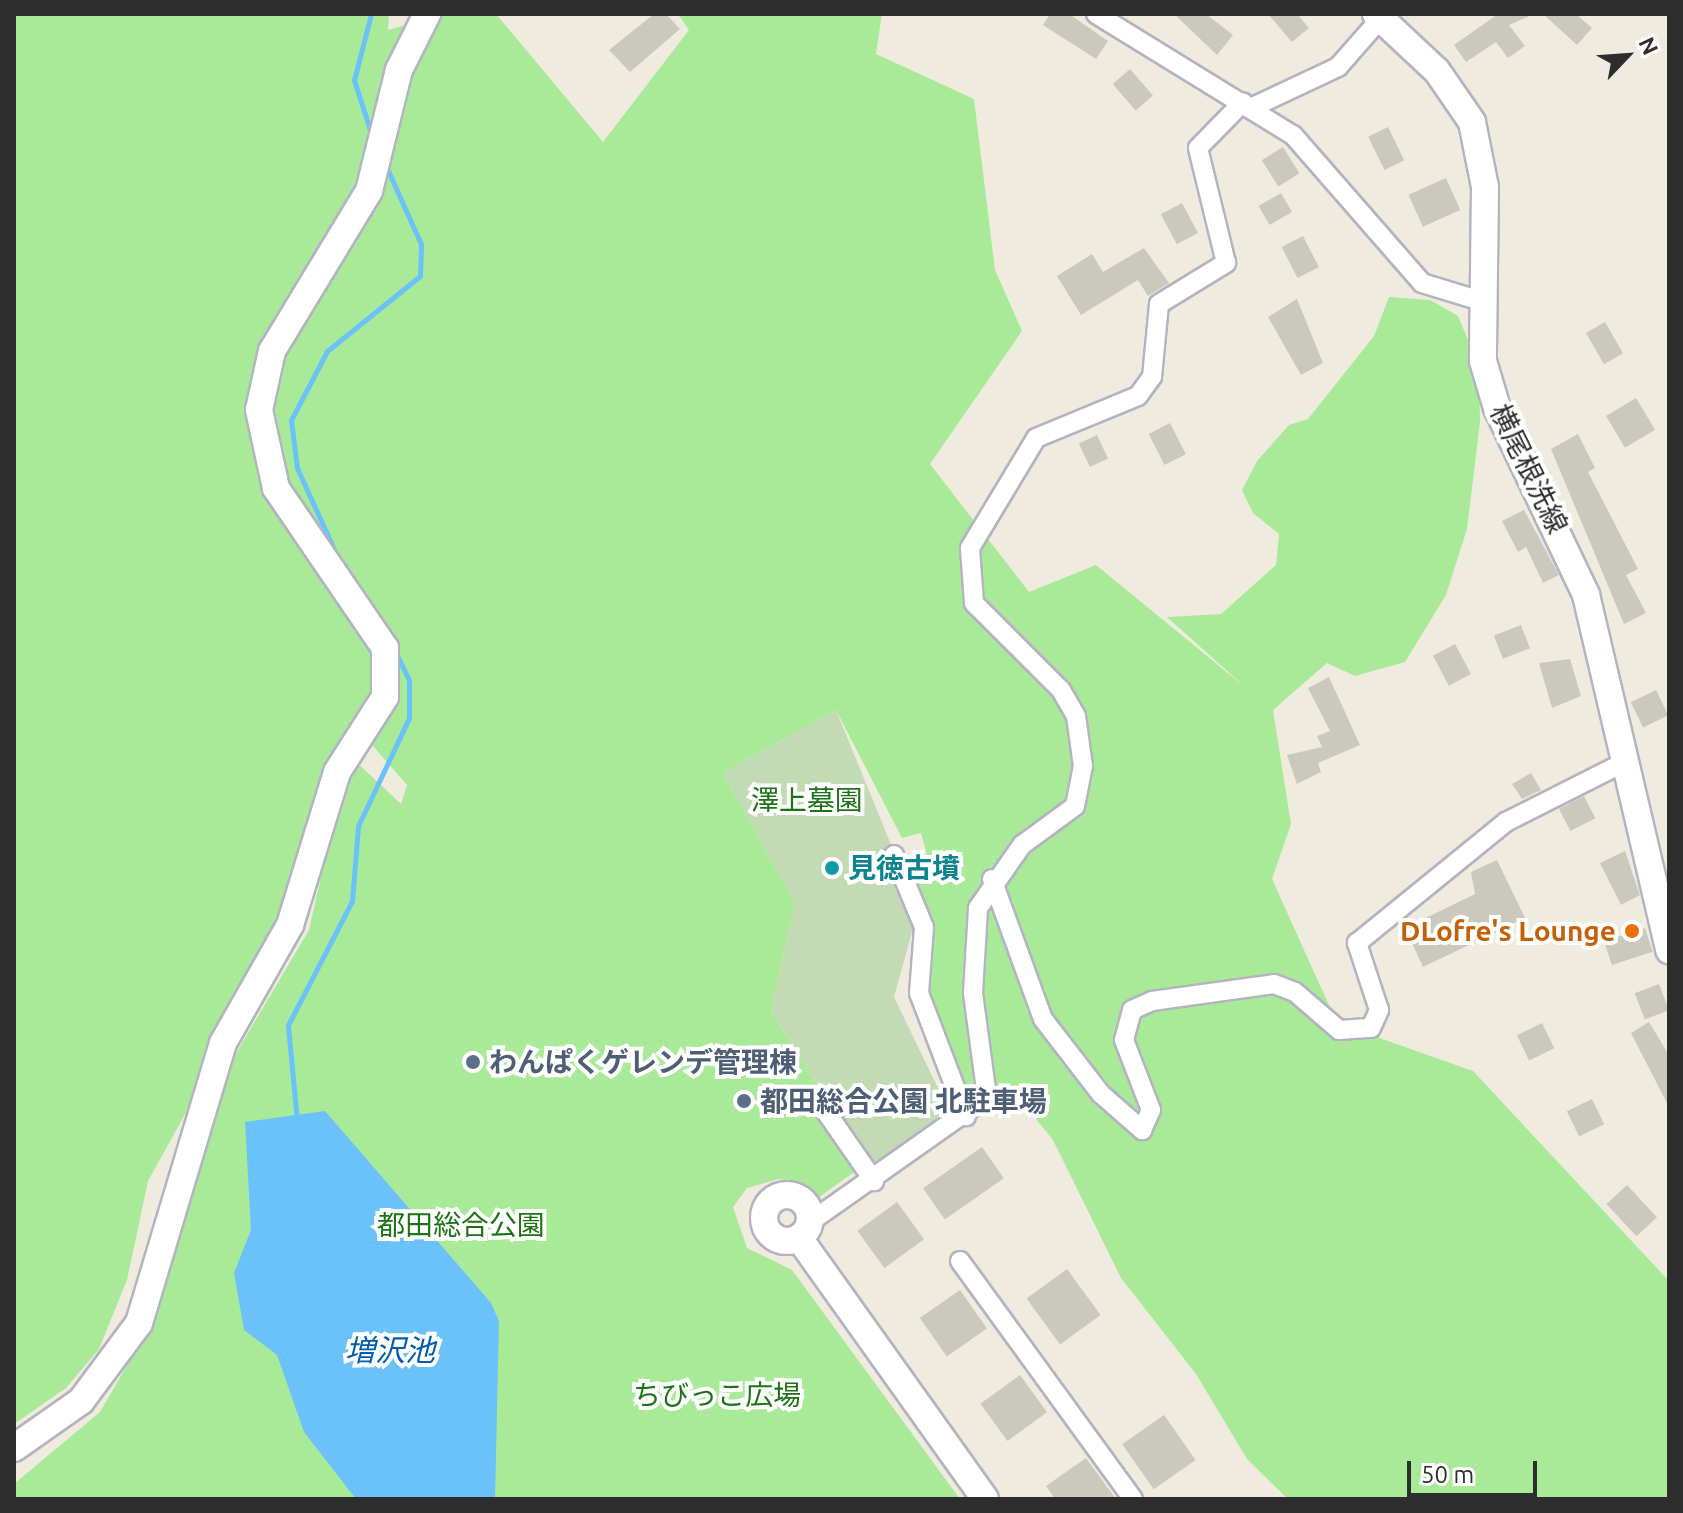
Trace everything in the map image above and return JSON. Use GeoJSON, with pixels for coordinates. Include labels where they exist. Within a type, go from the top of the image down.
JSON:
{"type":"FeatureCollection","features":[{"type":"Feature","properties":{"kind":"street"},"geometry":{"type":"LineString","coordinates":[[14,1448],[81,1401],[139,1323],[223,1043],[290,925],[337,772],[385,697],[385,648],[276,488],[259,410],[272,351],[369,191],[399,70],[427,14]]}},
{"type":"Feature","properties":{"kind":"street"},"geometry":{"type":"LineString","coordinates":[[1096,14],[1249,104],[1319,159],[1422,283],[1484,302]]}},
{"type":"Feature","properties":{"kind":"street"},"geometry":{"type":"LineString","coordinates":[[985,1499],[805,1230],[966,1116],[989,1089],[972,945],[992,879],[1022,845],[1075,806],[1083,766],[1076,716],[1061,690],[974,603],[970,548],[1036,438],[1138,396],[1152,377],[1159,304],[1226,263],[1198,148],[1249,104],[1338,67],[1379,16]]}},
{"type":"Feature","properties":{"kind":"street","name":"横尾根洗線"},"geometry":{"type":"LineString","coordinates":[[1379,16],[1437,71],[1472,122],[1485,187],[1483,361],[1497,408],[1586,595],[1669,950]]}},
{"type":"Feature","properties":{"kind":"street"},"geometry":{"type":"LineString","coordinates":[[992,879],[1043,1019],[1101,1094],[1142,1130],[1151,1110],[1124,1040],[1132,1010],[1152,1001],[1274,984],[1295,992],[1339,1030],[1371,1028],[1379,1010],[1357,943],[1506,822],[1625,762]]}},
{"type":"Feature","properties":{"kind":"street"},"geometry":{"type":"LineString","coordinates":[[894,855],[924,927],[919,993],[966,1116]]}},
{"type":"Feature","properties":{"kind":"street"},"geometry":{"type":"LineString","coordinates":[[824,1109],[874,1181]]}},
{"type":"Feature","properties":{"kind":"street"},"geometry":{"type":"LineString","coordinates":[[960,1261],[1133,1499]]}},
{"type":"Feature","properties":{"kind":"green space"},"geometry":{"type":"Polygon","coordinates":[[[14,14],[389,14],[388,30],[444,14],[496,14],[603,142],[689,30],[678,14],[882,14],[876,54],[974,99],[995,270],[1022,331],[930,464],[1029,592],[1096,565],[1245,687],[1167,617],[1221,614],[1276,565],[1279,534],[1253,513],[1242,490],[1257,461],[1289,425],[1308,419],[1374,336],[1389,297],[1430,300],[1458,316],[1479,366],[1480,422],[1467,529],[1446,595],[1405,662],[1355,676],[1327,663],[1273,710],[1291,824],[1272,879],[1337,1023],[1473,1071],[1669,1281],[1669,1499],[1288,1499],[1247,1459],[1196,1374],[1121,1278],[1053,1140],[1009,1086],[965,1097],[926,994],[913,883],[929,862],[921,833],[902,838],[836,710],[723,773],[795,903],[771,1011],[867,1163],[815,1200],[797,1182],[779,1179],[747,1188],[733,1207],[747,1248],[792,1270],[960,1499],[14,1499],[14,1484],[100,1412],[156,1315],[226,1070],[309,930],[345,770],[290,925],[148,1181],[127,1280],[99,1349],[66,1388],[14,1424],[14,14]],[[373,746],[353,748],[350,756],[401,804],[407,785],[373,746]]]}},
{"type":"Feature","properties":{"kind":"green space","name":"澤上墓園"},"geometry":{"type":"Polygon","coordinates":[[[836,710],[892,847],[880,857],[914,925],[894,997],[948,1109],[871,1169],[771,1011],[795,903],[723,773],[836,710]]]}},
{"type":"Feature","properties":{"kind":"water","name":"増沢池"},"geometry":{"type":"Polygon","coordinates":[[[325,1111],[491,1303],[499,1321],[495,1499],[356,1499],[304,1432],[277,1355],[244,1330],[234,1273],[251,1230],[245,1122],[325,1111]]]}},
{"type":"Feature","properties":{"kind":"building"},"geometry":{"type":"Polygon","coordinates":[[[654,14],[666,14],[680,29],[630,72],[609,50],[654,14]]]}},
{"type":"Feature","properties":{"kind":"building"},"geometry":{"type":"Polygon","coordinates":[[[1050,14],[1069,14],[1108,41],[1096,59],[1043,25],[1050,14]]]}},
{"type":"Feature","properties":{"kind":"building"},"geometry":{"type":"Polygon","coordinates":[[[1174,14],[1206,14],[1233,35],[1217,55],[1174,14]]]}},
{"type":"Feature","properties":{"kind":"building"},"geometry":{"type":"Polygon","coordinates":[[[1268,14],[1297,14],[1309,28],[1292,42],[1268,14]]]}},
{"type":"Feature","properties":{"kind":"building"},"geometry":{"type":"Polygon","coordinates":[[[1498,14],[1534,14],[1509,25],[1525,46],[1508,58],[1496,42],[1466,62],[1454,45],[1498,14]]]}},
{"type":"Feature","properties":{"kind":"building"},"geometry":{"type":"Polygon","coordinates":[[[1543,14],[1576,14],[1592,28],[1577,45],[1543,14]]]}},
{"type":"Feature","properties":{"kind":"building"},"geometry":{"type":"Polygon","coordinates":[[[1130,69],[1153,95],[1136,111],[1113,84],[1130,69]]]}},
{"type":"Feature","properties":{"kind":"building"},"geometry":{"type":"Polygon","coordinates":[[[1388,127],[1404,160],[1384,170],[1368,137],[1388,127]]]}},
{"type":"Feature","properties":{"kind":"building"},"geometry":{"type":"Polygon","coordinates":[[[1283,147],[1299,173],[1278,187],[1262,160],[1283,147]]]}},
{"type":"Feature","properties":{"kind":"building"},"geometry":{"type":"Polygon","coordinates":[[[1446,178],[1460,210],[1423,227],[1409,195],[1446,178]]]}},
{"type":"Feature","properties":{"kind":"building"},"geometry":{"type":"Polygon","coordinates":[[[1281,193],[1292,212],[1269,225],[1258,206],[1281,193]]]}},
{"type":"Feature","properties":{"kind":"building"},"geometry":{"type":"Polygon","coordinates":[[[1182,203],[1198,233],[1177,244],[1161,214],[1182,203]]]}},
{"type":"Feature","properties":{"kind":"building"},"geometry":{"type":"Polygon","coordinates":[[[1303,236],[1319,267],[1298,278],[1282,247],[1303,236]]]}},
{"type":"Feature","properties":{"kind":"building"},"geometry":{"type":"Polygon","coordinates":[[[1144,248],[1169,283],[1148,296],[1138,280],[1081,315],[1057,276],[1092,254],[1103,272],[1144,248]]]}},
{"type":"Feature","properties":{"kind":"building"},"geometry":{"type":"Polygon","coordinates":[[[1297,299],[1323,363],[1301,375],[1268,317],[1297,299]]]}},
{"type":"Feature","properties":{"kind":"building"},"geometry":{"type":"Polygon","coordinates":[[[1605,322],[1623,353],[1604,364],[1586,333],[1605,322]]]}},
{"type":"Feature","properties":{"kind":"building"},"geometry":{"type":"Polygon","coordinates":[[[1636,398],[1655,430],[1625,448],[1606,416],[1636,398]]]}},
{"type":"Feature","properties":{"kind":"building"},"geometry":{"type":"Polygon","coordinates":[[[1170,423],[1186,454],[1165,465],[1149,434],[1170,423]]]}},
{"type":"Feature","properties":{"kind":"building"},"geometry":{"type":"Polygon","coordinates":[[[1578,434],[1595,468],[1588,472],[1638,569],[1626,575],[1646,613],[1624,624],[1551,449],[1578,434]]]}},
{"type":"Feature","properties":{"kind":"building"},"geometry":{"type":"Polygon","coordinates":[[[1097,435],[1108,459],[1090,467],[1079,443],[1097,435]]]}},
{"type":"Feature","properties":{"kind":"building"},"geometry":{"type":"Polygon","coordinates":[[[1524,510],[1559,575],[1543,583],[1526,547],[1518,552],[1502,521],[1524,510]]]}},
{"type":"Feature","properties":{"kind":"building"},"geometry":{"type":"Polygon","coordinates":[[[1521,625],[1530,648],[1503,659],[1494,635],[1521,625]]]}},
{"type":"Feature","properties":{"kind":"building"},"geometry":{"type":"Polygon","coordinates":[[[1455,644],[1471,674],[1449,686],[1433,656],[1455,644]]]}},
{"type":"Feature","properties":{"kind":"building"},"geometry":{"type":"Polygon","coordinates":[[[1570,659],[1581,696],[1552,708],[1539,663],[1570,659]]]}},
{"type":"Feature","properties":{"kind":"building"},"geometry":{"type":"Polygon","coordinates":[[[1329,677],[1360,745],[1318,763],[1321,772],[1297,784],[1287,755],[1322,747],[1317,736],[1330,731],[1308,688],[1329,677]]]}},
{"type":"Feature","properties":{"kind":"building"},"geometry":{"type":"Polygon","coordinates":[[[1656,690],[1668,715],[1643,727],[1631,702],[1656,690]]]}},
{"type":"Feature","properties":{"kind":"building"},"geometry":{"type":"Polygon","coordinates":[[[1531,773],[1541,790],[1522,799],[1512,784],[1531,773]]]}},
{"type":"Feature","properties":{"kind":"building"},"geometry":{"type":"Polygon","coordinates":[[[1584,796],[1595,818],[1570,831],[1559,809],[1584,796]]]}},
{"type":"Feature","properties":{"kind":"building"},"geometry":{"type":"Polygon","coordinates":[[[1625,851],[1640,895],[1621,905],[1600,863],[1625,851]]]}},
{"type":"Feature","properties":{"kind":"building"},"geometry":{"type":"Polygon","coordinates":[[[1497,860],[1525,918],[1423,967],[1405,928],[1475,894],[1471,872],[1497,860]]]}},
{"type":"Feature","properties":{"kind":"building"},"geometry":{"type":"Polygon","coordinates":[[[1645,928],[1653,952],[1612,965],[1604,941],[1645,928]]]}},
{"type":"Feature","properties":{"kind":"building"},"geometry":{"type":"Polygon","coordinates":[[[1659,984],[1669,1010],[1645,1019],[1635,993],[1659,984]]]}},
{"type":"Feature","properties":{"kind":"building"},"geometry":{"type":"Polygon","coordinates":[[[1649,1022],[1669,1055],[1669,1107],[1631,1033],[1649,1022]]]}},
{"type":"Feature","properties":{"kind":"building"},"geometry":{"type":"Polygon","coordinates":[[[1542,1023],[1554,1048],[1529,1060],[1517,1035],[1542,1023]]]}},
{"type":"Feature","properties":{"kind":"building"},"geometry":{"type":"Polygon","coordinates":[[[1592,1099],[1604,1124],[1579,1136],[1567,1111],[1592,1099]]]}},
{"type":"Feature","properties":{"kind":"building"},"geometry":{"type":"Polygon","coordinates":[[[982,1147],[1004,1178],[945,1219],[923,1188],[982,1147]]]}},
{"type":"Feature","properties":{"kind":"building"},"geometry":{"type":"Polygon","coordinates":[[[1627,1185],[1657,1217],[1637,1236],[1607,1204],[1627,1185]]]}},
{"type":"Feature","properties":{"kind":"building"},"geometry":{"type":"Polygon","coordinates":[[[897,1202],[924,1239],[884,1268],[857,1231],[897,1202]]]}},
{"type":"Feature","properties":{"kind":"building"},"geometry":{"type":"Polygon","coordinates":[[[1067,1269],[1101,1315],[1060,1345],[1027,1298],[1067,1269]]]}},
{"type":"Feature","properties":{"kind":"building"},"geometry":{"type":"Polygon","coordinates":[[[960,1290],[987,1329],[947,1357],[920,1318],[960,1290]]]}},
{"type":"Feature","properties":{"kind":"building"},"geometry":{"type":"Polygon","coordinates":[[[1020,1375],[1047,1412],[1007,1441],[980,1404],[1020,1375]]]}},
{"type":"Feature","properties":{"kind":"building"},"geometry":{"type":"Polygon","coordinates":[[[1164,1415],[1196,1460],[1154,1489],[1122,1444],[1164,1415]]]}},
{"type":"Feature","properties":{"kind":"building"},"geometry":{"type":"Polygon","coordinates":[[[1086,1458],[1116,1499],[1055,1499],[1046,1486],[1086,1458]]]}},
{"type":"Feature","properties":{"kind":"waterway"},"geometry":{"type":"LineString","coordinates":[[371,14],[354,80],[372,136]]}},
{"type":"Feature","properties":{"kind":"waterway"},"geometry":{"type":"LineString","coordinates":[[337,556],[297,468],[291,420],[327,351],[420,276],[421,244],[386,166]]}},
{"type":"Feature","properties":{"kind":"waterway"},"geometry":{"type":"LineString","coordinates":[[297,1121],[288,1025],[352,901],[358,826],[409,718],[409,680],[396,653]]}},
{"type":"Feature","properties":{"kind":"place","name":"見徳古墳"},"geometry":{"type":"Point","coordinates":[832,868]}},
{"type":"Feature","properties":{"kind":"place","name":"DLofre's Lounge"},"geometry":{"type":"Point","coordinates":[1632,931]}},
{"type":"Feature","properties":{"kind":"place","name":"わんぱくゲレンデ管理棟"},"geometry":{"type":"Point","coordinates":[473,1062]}},
{"type":"Feature","properties":{"kind":"place","name":"都田総合公園 北駐車場"},"geometry":{"type":"Point","coordinates":[744,1101]}},
{"type":"Feature","properties":{"kind":"park label","name":"都田総合公園"},"geometry":{"type":"Point","coordinates":[461,1225]}},
{"type":"Feature","properties":{"kind":"park label","name":"ちびっこ広場"},"geometry":{"type":"Point","coordinates":[717,1395]}}]}
